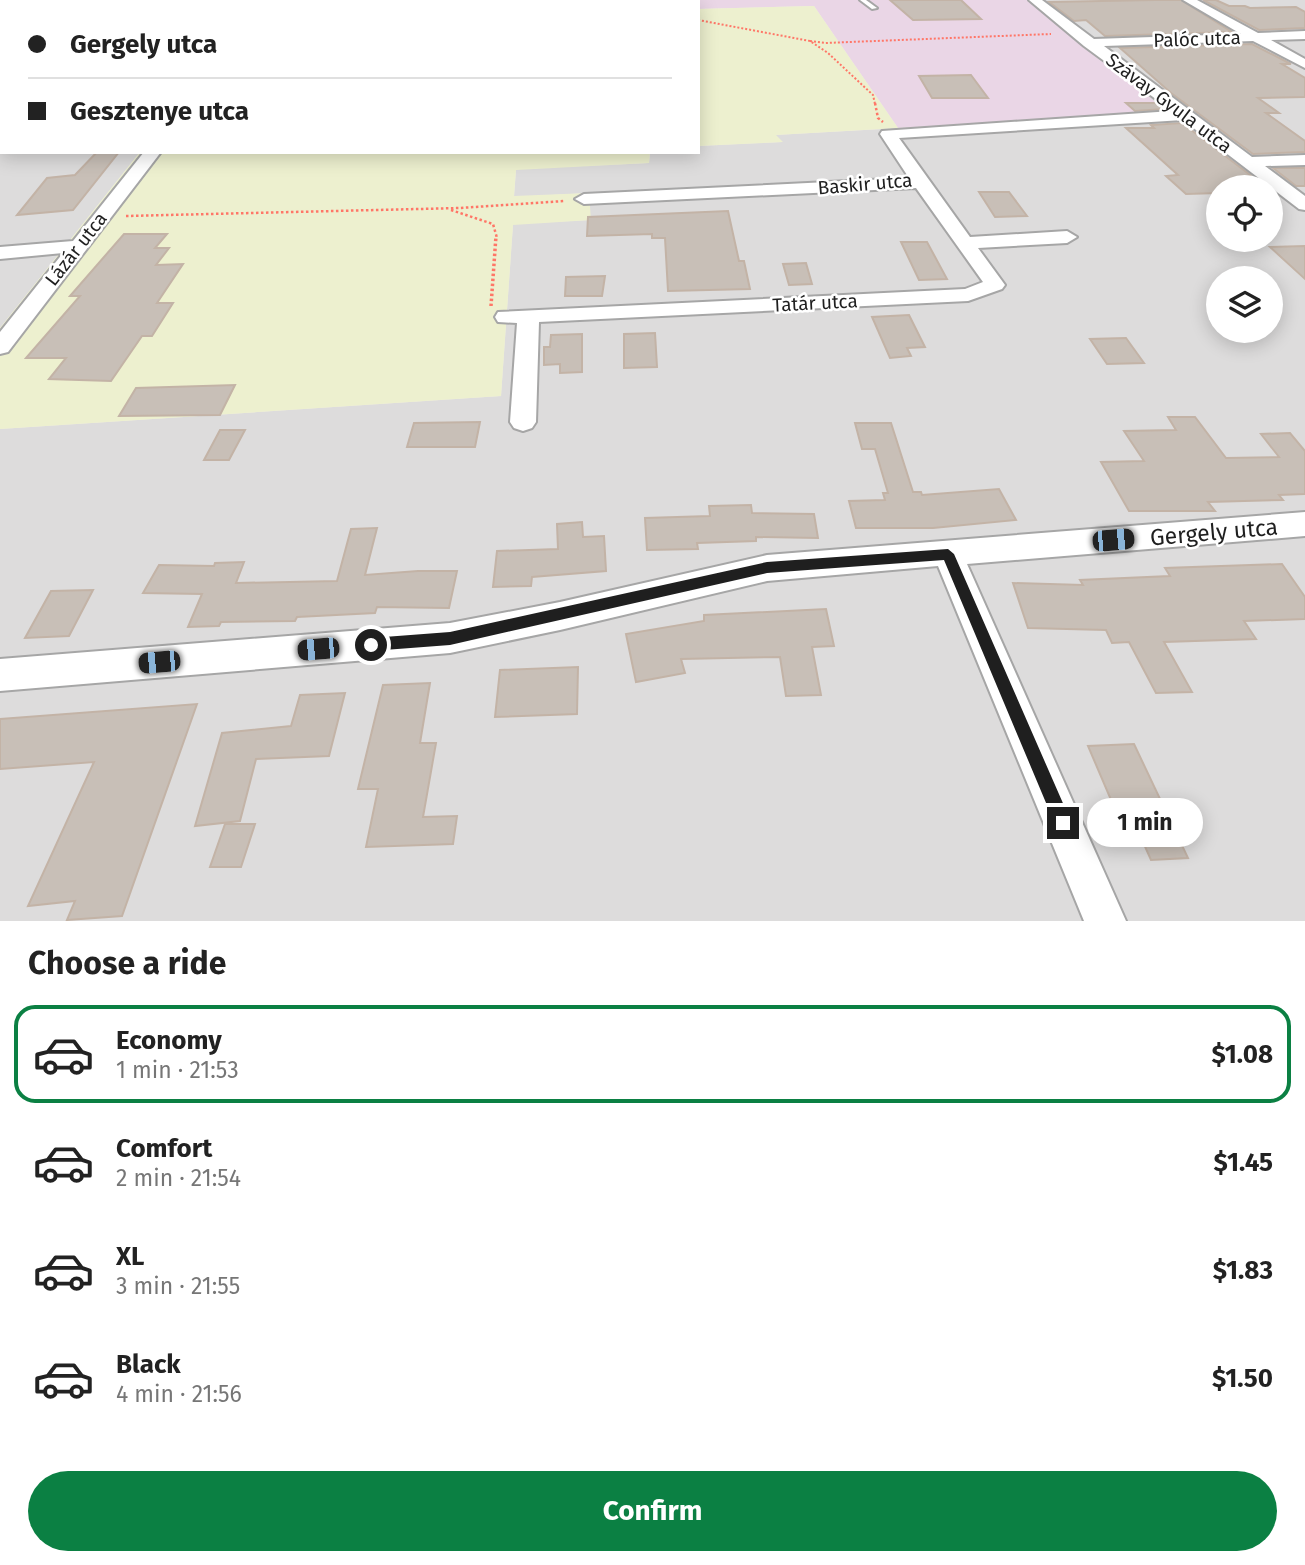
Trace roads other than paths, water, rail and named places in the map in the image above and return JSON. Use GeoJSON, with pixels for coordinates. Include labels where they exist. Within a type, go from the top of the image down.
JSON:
{"type":"FeatureCollection","features":[{"type":"Feature","properties":{"kind":"street","name":"Szávay Gyula utca"},"geometry":{"type":"LineString","coordinates":[[1035,0],[1305,205]]}},
{"type":"Feature","properties":{"kind":"street"},"geometry":{"type":"LineString","coordinates":[[1189,0],[1305,64]]}},
{"type":"Feature","properties":{"kind":"street","name":"Palóc utca"},"geometry":{"type":"LineString","coordinates":[[1089,43],[1305,35]]}},
{"type":"Feature","properties":{"kind":"street","name":"Baskir utca"},"geometry":{"type":"LineString","coordinates":[[920,183],[888,134],[1186,115]]}},
{"type":"Feature","properties":{"kind":"street","name":"Lázár utca"},"geometry":{"type":"LineString","coordinates":[[0,347],[151,154]]}},
{"type":"Feature","properties":{"kind":"street"},"geometry":{"type":"LineString","coordinates":[[1247,162],[1305,160]]}},
{"type":"Feature","properties":{"kind":"street","name":"Baskir utca"},"geometry":{"type":"LineString","coordinates":[[584,199],[920,183]]}},
{"type":"Feature","properties":{"kind":"street","name":"Tatár utca"},"geometry":{"type":"LineString","coordinates":[[517,317],[968,296],[995,285],[920,183]]}},
{"type":"Feature","properties":{"kind":"street"},"geometry":{"type":"LineString","coordinates":[[964,243],[1067,237]]}},
{"type":"Feature","properties":{"kind":"street"},"geometry":{"type":"LineString","coordinates":[[0,253],[79,246]]}},
{"type":"Feature","properties":{"kind":"street"},"geometry":{"type":"LineString","coordinates":[[517,317],[523,422]]}},
{"type":"Feature","properties":{"kind":"street","name":"Gergely utca"},"geometry":{"type":"LineString","coordinates":[[0,675],[450,639],[767,568],[1305,524]]}},
{"type":"Feature","properties":{"kind":"street"},"geometry":{"type":"LineString","coordinates":[[948,554],[1105,921]]}},
{"type":"Feature","properties":{"kind":"lane"},"geometry":{"type":"LineString","coordinates":[[863,0],[874,8]]}}]}
